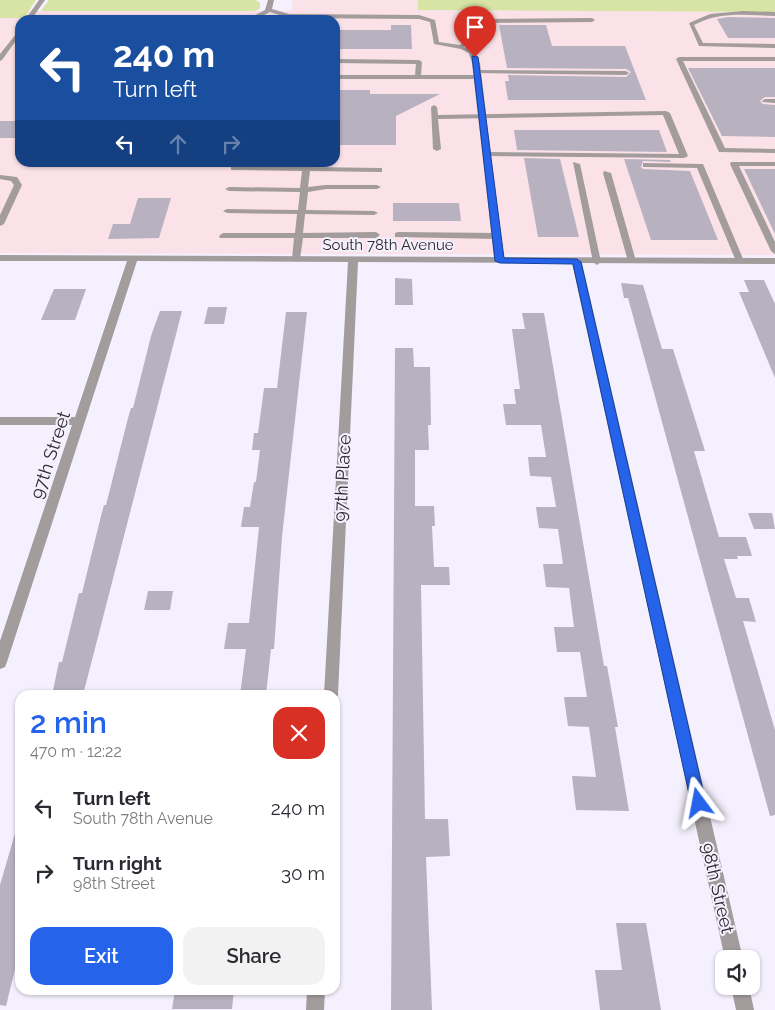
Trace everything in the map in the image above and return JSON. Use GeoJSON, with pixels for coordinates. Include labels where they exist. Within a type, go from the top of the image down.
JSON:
{"type":"FeatureCollection","features":[{"type":"Feature","properties":{"kind":"street"},"geometry":{"type":"LineString","coordinates":[[461,47],[472,52],[477,75],[500,261]]}},
{"type":"Feature","properties":{"kind":"street","name":"South 78th Avenue"},"geometry":{"type":"LineString","coordinates":[[0,258],[577,262],[775,261]]}},
{"type":"Feature","properties":{"kind":"street","name":"97th Street"},"geometry":{"type":"LineString","coordinates":[[0,662],[133,258]]}},
{"type":"Feature","properties":{"kind":"street","name":"97th Place"},"geometry":{"type":"LineString","coordinates":[[331,690],[353,260]]}},
{"type":"Feature","properties":{"kind":"street","name":"98th Street"},"geometry":{"type":"LineString","coordinates":[[577,262],[732,950]]}},
{"type":"Feature","properties":{"kind":"street"},"geometry":{"type":"LineString","coordinates":[[0,421],[79,421]]}},
{"type":"Feature","properties":{"kind":"street"},"geometry":{"type":"LineString","coordinates":[[315,1010],[316,995]]}},
{"type":"Feature","properties":{"kind":"street"},"geometry":{"type":"LineString","coordinates":[[742,995],[745,1010]]}},
{"type":"Feature","properties":{"kind":"lane"},"geometry":{"type":"LineString","coordinates":[[32,15],[42,0]]}},
{"type":"Feature","properties":{"kind":"lane"},"geometry":{"type":"LineString","coordinates":[[269,10],[271,0]]}},
{"type":"Feature","properties":{"kind":"lane"},"geometry":{"type":"LineString","coordinates":[[260,15],[269,10],[286,15]]}},
{"type":"Feature","properties":{"kind":"lane"},"geometry":{"type":"LineString","coordinates":[[775,14],[714,15],[696,20],[691,24],[701,45],[775,46]]}},
{"type":"Feature","properties":{"kind":"lane"},"geometry":{"type":"LineString","coordinates":[[340,16],[420,17],[433,21],[436,43],[461,47],[474,34],[474,21],[592,20]]}},
{"type":"Feature","properties":{"kind":"lane"},"geometry":{"type":"LineString","coordinates":[[0,59],[15,38]]}},
{"type":"Feature","properties":{"kind":"lane"},"geometry":{"type":"LineString","coordinates":[[775,59],[679,59],[722,150],[775,151]]}},
{"type":"Feature","properties":{"kind":"lane"},"geometry":{"type":"LineString","coordinates":[[340,61],[419,62],[418,77]]}},
{"type":"Feature","properties":{"kind":"lane"},"geometry":{"type":"LineString","coordinates":[[340,77],[626,73]]}},
{"type":"Feature","properties":{"kind":"lane"},"geometry":{"type":"LineString","coordinates":[[765,101],[775,101]]}},
{"type":"Feature","properties":{"kind":"lane"},"geometry":{"type":"LineString","coordinates":[[434,107],[437,149]]}},
{"type":"Feature","properties":{"kind":"lane"},"geometry":{"type":"LineString","coordinates":[[435,117],[482,118],[490,115],[666,113],[684,156],[487,154]]}},
{"type":"Feature","properties":{"kind":"lane"},"geometry":{"type":"LineString","coordinates":[[576,164],[597,262]]}},
{"type":"Feature","properties":{"kind":"lane"},"geometry":{"type":"LineString","coordinates":[[775,164],[734,164],[775,251]]}},
{"type":"Feature","properties":{"kind":"lane"},"geometry":{"type":"LineString","coordinates":[[646,165],[700,166],[740,261]]}},
{"type":"Feature","properties":{"kind":"lane"},"geometry":{"type":"LineString","coordinates":[[234,168],[379,170]]}},
{"type":"Feature","properties":{"kind":"lane"},"geometry":{"type":"LineString","coordinates":[[296,260],[306,169]]}},
{"type":"Feature","properties":{"kind":"lane"},"geometry":{"type":"LineString","coordinates":[[607,174],[632,261]]}},
{"type":"Feature","properties":{"kind":"lane"},"geometry":{"type":"LineString","coordinates":[[0,177],[14,179],[18,184],[0,224]]}},
{"type":"Feature","properties":{"kind":"lane"},"geometry":{"type":"LineString","coordinates":[[229,189],[304,190],[326,187],[377,187]]}},
{"type":"Feature","properties":{"kind":"lane"},"geometry":{"type":"LineString","coordinates":[[227,211],[374,213]]}},
{"type":"Feature","properties":{"kind":"lane"},"geometry":{"type":"LineString","coordinates":[[223,236],[376,235]]}},
{"type":"Feature","properties":{"kind":"lane"},"geometry":{"type":"LineString","coordinates":[[398,235],[496,236]]}},
{"type":"Feature","properties":{"kind":"shaded area"},"geometry":{"type":"Polygon","coordinates":[[[293,0],[418,0],[418,10],[775,12],[775,255],[0,253],[0,18],[15,18],[15,167],[340,167],[340,15],[26,15],[28,11],[291,11],[293,0]]]}},
{"type":"Feature","properties":{"kind":"green space"},"geometry":{"type":"Polygon","coordinates":[[[0,0],[36,0],[26,15],[15,15],[15,18],[0,18],[0,0]]]}},
{"type":"Feature","properties":{"kind":"green space"},"geometry":{"type":"Polygon","coordinates":[[[49,0],[256,0],[260,3],[260,9],[254,11],[41,11],[49,0]]]}},
{"type":"Feature","properties":{"kind":"green space"},"geometry":{"type":"Polygon","coordinates":[[[418,0],[775,0],[775,12],[418,10],[418,0]]]}},
{"type":"Feature","properties":{"kind":"building"},"geometry":{"type":"Polygon","coordinates":[[[728,17],[775,18],[775,38],[728,38],[717,19],[728,17]]]}},
{"type":"Feature","properties":{"kind":"building"},"geometry":{"type":"Polygon","coordinates":[[[391,25],[411,25],[412,49],[340,49],[340,30],[391,30],[391,25]]]}},
{"type":"Feature","properties":{"kind":"building"},"geometry":{"type":"Polygon","coordinates":[[[499,25],[546,25],[552,46],[625,46],[646,100],[508,100],[505,81],[509,81],[508,75],[626,77],[631,72],[626,69],[507,68],[499,25]]]}},
{"type":"Feature","properties":{"kind":"building"},"geometry":{"type":"Polygon","coordinates":[[[688,68],[775,68],[775,97],[765,97],[760,101],[763,104],[775,105],[775,137],[722,136],[688,68]]]}},
{"type":"Feature","properties":{"kind":"building"},"geometry":{"type":"Polygon","coordinates":[[[340,90],[370,90],[370,94],[440,94],[396,116],[396,145],[340,145],[340,90]]]}},
{"type":"Feature","properties":{"kind":"building"},"geometry":{"type":"Polygon","coordinates":[[[0,121],[15,121],[15,138],[0,138],[0,121]]]}},
{"type":"Feature","properties":{"kind":"building"},"geometry":{"type":"Polygon","coordinates":[[[514,130],[659,130],[667,152],[517,150],[514,130]]]}},
{"type":"Feature","properties":{"kind":"building"},"geometry":{"type":"Polygon","coordinates":[[[524,158],[560,159],[579,237],[538,237],[524,158]]]}},
{"type":"Feature","properties":{"kind":"building"},"geometry":{"type":"Polygon","coordinates":[[[624,159],[670,160],[671,162],[643,161],[641,167],[643,169],[690,171],[718,240],[651,240],[624,159]]]}},
{"type":"Feature","properties":{"kind":"building"},"geometry":{"type":"Polygon","coordinates":[[[744,169],[775,169],[775,234],[744,169]]]}},
{"type":"Feature","properties":{"kind":"building"},"geometry":{"type":"Polygon","coordinates":[[[138,198],[171,198],[159,238],[108,239],[113,224],[130,224],[138,198]]]}},
{"type":"Feature","properties":{"kind":"building"},"geometry":{"type":"Polygon","coordinates":[[[393,203],[459,203],[461,221],[393,221],[393,203]]]}},
{"type":"Feature","properties":{"kind":"building"},"geometry":{"type":"Polygon","coordinates":[[[395,278],[412,279],[413,305],[395,305],[395,278]]]}},
{"type":"Feature","properties":{"kind":"building"},"geometry":{"type":"Polygon","coordinates":[[[744,280],[764,280],[775,304],[775,378],[739,292],[749,292],[744,280]]]}},
{"type":"Feature","properties":{"kind":"building"},"geometry":{"type":"Polygon","coordinates":[[[621,283],[643,285],[662,349],[673,349],[705,451],[694,451],[719,537],[746,537],[752,556],[737,556],[738,559],[724,559],[736,598],[749,598],[756,622],[743,621],[775,730],[775,815],[770,816],[628,298],[624,298],[621,283]]]}},
{"type":"Feature","properties":{"kind":"building"},"geometry":{"type":"Polygon","coordinates":[[[54,289],[86,289],[75,320],[41,320],[54,289]]]}},
{"type":"Feature","properties":{"kind":"building"},"geometry":{"type":"Polygon","coordinates":[[[208,307],[227,307],[224,324],[204,324],[208,307]]]}},
{"type":"Feature","properties":{"kind":"building"},"geometry":{"type":"Polygon","coordinates":[[[160,311],[182,311],[84,690],[53,690],[79,593],[82,593],[101,516],[104,505],[106,505],[128,418],[131,408],[133,408],[151,336],[160,311]]]}},
{"type":"Feature","properties":{"kind":"building"},"geometry":{"type":"Polygon","coordinates":[[[286,312],[307,312],[282,537],[274,649],[271,649],[267,690],[241,690],[246,649],[224,649],[228,623],[249,623],[259,527],[241,527],[244,507],[250,507],[254,482],[256,482],[260,450],[252,450],[254,433],[258,433],[264,388],[277,388],[286,312]]]}},
{"type":"Feature","properties":{"kind":"building"},"geometry":{"type":"Polygon","coordinates":[[[522,313],[544,313],[604,666],[607,666],[618,727],[615,727],[629,811],[576,810],[572,776],[596,777],[589,727],[568,726],[564,697],[587,697],[580,652],[557,652],[554,627],[574,627],[569,588],[546,587],[543,564],[563,564],[558,529],[539,528],[536,507],[556,507],[551,477],[530,476],[528,457],[546,457],[541,425],[506,425],[503,404],[516,404],[514,389],[520,389],[512,329],[525,329],[522,313]]]}},
{"type":"Feature","properties":{"kind":"building"},"geometry":{"type":"Polygon","coordinates":[[[395,348],[413,348],[414,367],[430,367],[431,425],[428,425],[429,450],[415,450],[415,506],[434,506],[435,526],[432,526],[434,567],[449,567],[450,585],[421,585],[425,819],[448,819],[450,856],[426,857],[432,1010],[391,1010],[395,348]]]}},
{"type":"Feature","properties":{"kind":"building"},"geometry":{"type":"Polygon","coordinates":[[[748,513],[772,513],[775,529],[754,529],[748,513]]]}},
{"type":"Feature","properties":{"kind":"building"},"geometry":{"type":"Polygon","coordinates":[[[148,591],[173,591],[170,610],[144,610],[148,591]]]}},
{"type":"Feature","properties":{"kind":"building"},"geometry":{"type":"Polygon","coordinates":[[[15,833],[15,969],[6,1006],[0,1005],[0,885],[15,833]]]}},
{"type":"Feature","properties":{"kind":"building"},"geometry":{"type":"Polygon","coordinates":[[[616,923],[646,923],[661,1010],[600,1010],[595,970],[622,970],[616,923]]]}},
{"type":"Feature","properties":{"kind":"building"},"geometry":{"type":"Polygon","coordinates":[[[174,995],[233,995],[232,1009],[172,1009],[174,995]]]}},
{"type":"Feature","properties":{"kind":"route"},"geometry":{"type":"LineString","coordinates":[[475,57],[500,261],[577,262],[699,803]]}}]}
